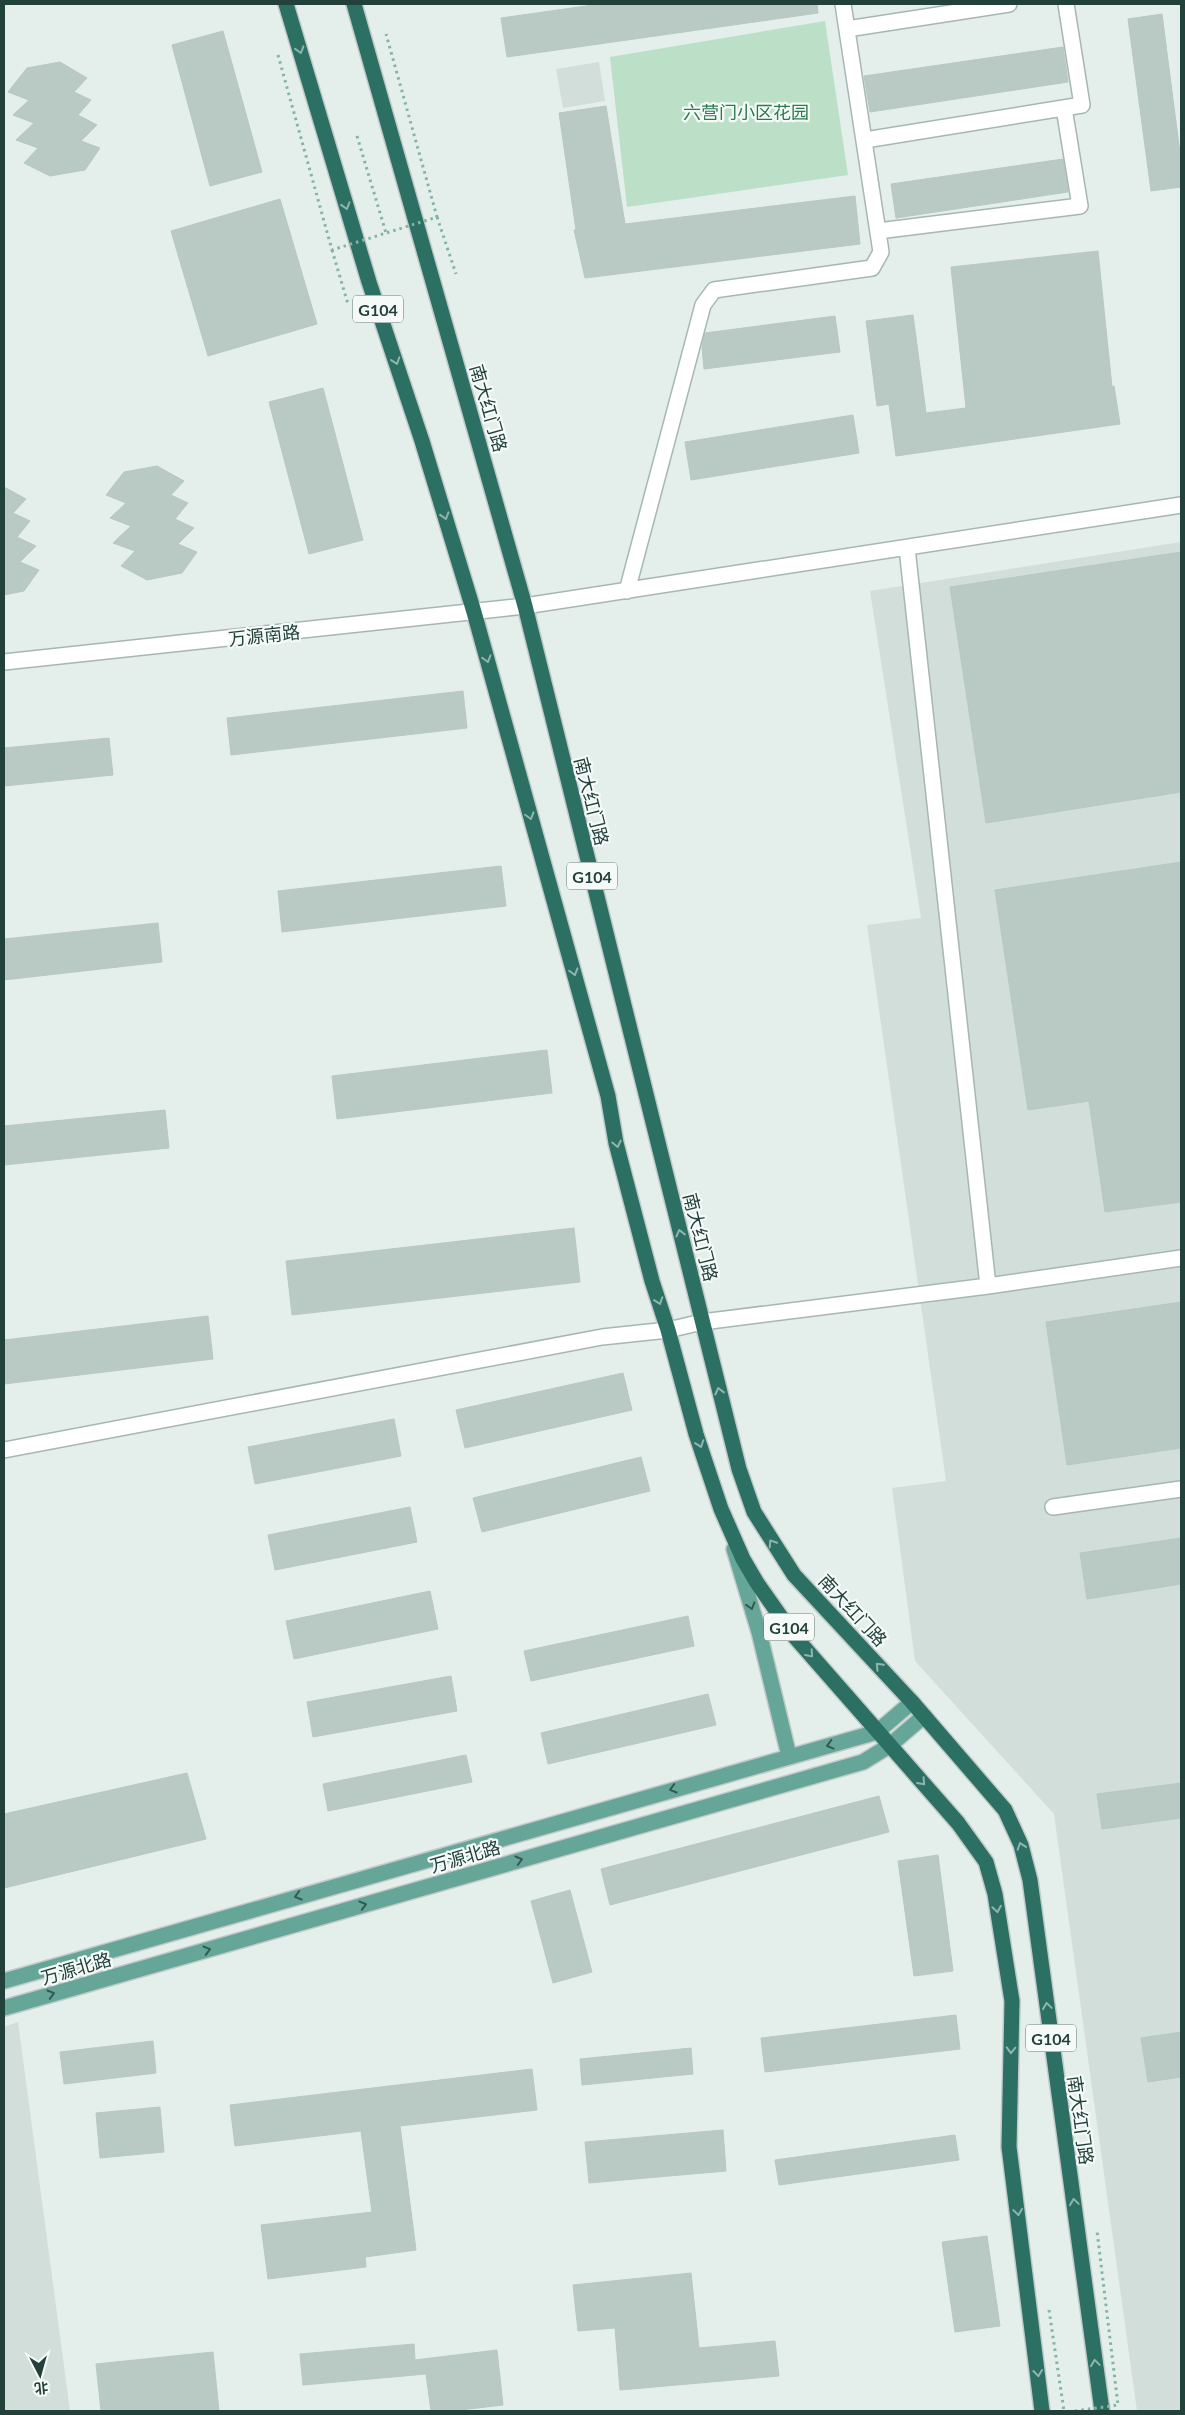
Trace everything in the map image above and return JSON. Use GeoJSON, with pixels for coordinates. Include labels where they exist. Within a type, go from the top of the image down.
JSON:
{"type":"FeatureCollection","features":[{"type":"Feature","properties":{"kind":"highway","name":"G104"},"geometry":{"type":"LineString","coordinates":[[286,4],[369,282],[422,440],[474,612],[608,1096],[616,1143],[650,1272],[696,1434],[722,1509],[743,1559],[757,1583],[795,1636],[958,1823],[986,1862],[995,1894],[1012,2001],[1009,2147],[1042,2411]]}},
{"type":"Feature","properties":{"kind":"highway","name":"南大红门路"},"geometry":{"type":"LineString","coordinates":[[354,4],[525,606],[739,1469],[754,1512],[771,1542],[794,1574],[912,1702],[1005,1810],[1024,1854],[1032,1890],[1102,2411]]}},
{"type":"Feature","properties":{"kind":"main road"},"geometry":{"type":"LineString","coordinates":[[722,1509],[760,1632],[789,1756]]}},
{"type":"Feature","properties":{"kind":"main road"},"geometry":{"type":"LineString","coordinates":[[877,1732],[912,1702]]}},
{"type":"Feature","properties":{"kind":"main road","name":"万源北路"},"geometry":{"type":"LineString","coordinates":[[4,2008],[863,1762],[889,1746],[924,1716]]}},
{"type":"Feature","properties":{"kind":"main road","name":"万源北路"},"geometry":{"type":"LineString","coordinates":[[4,1981],[877,1732]]}},
{"type":"Feature","properties":{"kind":"street"},"geometry":{"type":"LineString","coordinates":[[627,591],[703,305],[714,290],[872,268],[881,252],[865,140],[842,4]]}},
{"type":"Feature","properties":{"kind":"street"},"geometry":{"type":"LineString","coordinates":[[847,29],[1009,4]]}},
{"type":"Feature","properties":{"kind":"street"},"geometry":{"type":"LineString","coordinates":[[865,140],[1082,105],[1066,4]]}},
{"type":"Feature","properties":{"kind":"street"},"geometry":{"type":"LineString","coordinates":[[878,231],[1080,206],[1064,108]]}},
{"type":"Feature","properties":{"kind":"street","name":"万源南路"},"geometry":{"type":"LineString","coordinates":[[4,662],[525,606],[1181,505]]}},
{"type":"Feature","properties":{"kind":"street"},"geometry":{"type":"LineString","coordinates":[[907,548],[988,1286]]}},
{"type":"Feature","properties":{"kind":"street"},"geometry":{"type":"LineString","coordinates":[[4,1450],[602,1337],[668,1330],[702,1322],[988,1286],[1181,1258]]}},
{"type":"Feature","properties":{"kind":"street"},"geometry":{"type":"LineString","coordinates":[[1053,1506],[1181,1489]]}},
{"type":"Feature","properties":{"kind":"path"},"geometry":{"type":"LineString","coordinates":[[386,34],[437,217],[456,274]]}},
{"type":"Feature","properties":{"kind":"path"},"geometry":{"type":"LineString","coordinates":[[278,55],[348,304]]}},
{"type":"Feature","properties":{"kind":"path"},"geometry":{"type":"LineString","coordinates":[[357,136],[386,233]]}},
{"type":"Feature","properties":{"kind":"path"},"geometry":{"type":"LineString","coordinates":[[332,250],[437,217]]}},
{"type":"Feature","properties":{"kind":"path"},"geometry":{"type":"LineString","coordinates":[[1075,2411],[1118,2406],[1097,2231]]}},
{"type":"Feature","properties":{"kind":"path"},"geometry":{"type":"LineString","coordinates":[[1049,2310],[1064,2411]]}},
{"type":"Feature","properties":{"kind":"shaded area"},"geometry":{"type":"Polygon","coordinates":[[[599,62],[605,101],[563,108],[556,69],[599,62]]]}},
{"type":"Feature","properties":{"kind":"shaded area"},"geometry":{"type":"Polygon","coordinates":[[[1181,542],[1181,2411],[1137,2411],[1054,1814],[915,1661],[892,1488],[946,1481],[867,925],[921,918],[870,591],[1181,542]]]}},
{"type":"Feature","properties":{"kind":"shaded area"},"geometry":{"type":"Polygon","coordinates":[[[18,2022],[70,2411],[4,2411],[4,2027],[18,2022]]]}},
{"type":"Feature","properties":{"kind":"green space","name":"六营门小区花园"},"geometry":{"type":"Polygon","coordinates":[[[825,21],[848,175],[627,207],[610,57],[825,21]]]}},
{"type":"Feature","properties":{"kind":"building"},"geometry":{"type":"Polygon","coordinates":[[[600,4],[817,4],[818,13],[507,57],[501,18],[600,4]]]}},
{"type":"Feature","properties":{"kind":"building"},"geometry":{"type":"Polygon","coordinates":[[[1162,14],[1181,161],[1181,187],[1151,191],[1128,19],[1162,14]]]}},
{"type":"Feature","properties":{"kind":"building"},"geometry":{"type":"Polygon","coordinates":[[[223,31],[262,172],[210,186],[172,45],[223,31]]]}},
{"type":"Feature","properties":{"kind":"building"},"geometry":{"type":"Polygon","coordinates":[[[1063,47],[1068,82],[870,112],[864,76],[1063,47]]]}},
{"type":"Feature","properties":{"kind":"building"},"geometry":{"type":"Polygon","coordinates":[[[60,62],[87,78],[74,92],[91,100],[78,115],[97,125],[81,141],[100,148],[85,170],[50,176],[24,163],[38,148],[16,140],[34,123],[13,115],[29,100],[8,92],[27,68],[60,62]]]}},
{"type":"Feature","properties":{"kind":"building"},"geometry":{"type":"Polygon","coordinates":[[[606,106],[625,224],[855,196],[860,244],[585,278],[574,230],[576,230],[559,113],[606,106]]]}},
{"type":"Feature","properties":{"kind":"building"},"geometry":{"type":"Polygon","coordinates":[[[1063,159],[1068,192],[896,218],[891,184],[1063,159]]]}},
{"type":"Feature","properties":{"kind":"building"},"geometry":{"type":"Polygon","coordinates":[[[280,199],[317,324],[208,356],[171,231],[280,199]]]}},
{"type":"Feature","properties":{"kind":"building"},"geometry":{"type":"Polygon","coordinates":[[[1098,251],[1112,387],[1114,386],[1120,424],[896,456],[889,404],[877,406],[866,321],[913,315],[926,413],[966,408],[951,267],[1098,251]]]}},
{"type":"Feature","properties":{"kind":"building"},"geometry":{"type":"Polygon","coordinates":[[[835,316],[840,352],[704,369],[702,347],[705,333],[835,316]]]}},
{"type":"Feature","properties":{"kind":"building"},"geometry":{"type":"Polygon","coordinates":[[[323,388],[363,540],[309,554],[269,402],[323,388]]]}},
{"type":"Feature","properties":{"kind":"building"},"geometry":{"type":"Polygon","coordinates":[[[853,415],[859,453],[691,480],[685,442],[853,415]]]}},
{"type":"Feature","properties":{"kind":"building"},"geometry":{"type":"Polygon","coordinates":[[[157,466],[184,481],[171,495],[188,503],[175,519],[194,528],[178,544],[197,552],[182,573],[147,580],[121,566],[135,551],[113,543],[131,526],[110,518],[126,503],[106,495],[124,472],[157,466]]]}},
{"type":"Feature","properties":{"kind":"building"},"geometry":{"type":"Polygon","coordinates":[[[4,487],[26,499],[13,513],[30,521],[17,537],[36,546],[20,562],[39,570],[24,591],[4,595],[4,487]]]}},
{"type":"Feature","properties":{"kind":"building"},"geometry":{"type":"Polygon","coordinates":[[[1181,552],[1181,792],[986,823],[950,587],[1181,552]]]}},
{"type":"Feature","properties":{"kind":"building"},"geometry":{"type":"Polygon","coordinates":[[[463,691],[467,728],[231,755],[227,718],[463,691]]]}},
{"type":"Feature","properties":{"kind":"building"},"geometry":{"type":"Polygon","coordinates":[[[109,738],[113,775],[4,786],[4,748],[109,738]]]}},
{"type":"Feature","properties":{"kind":"building"},"geometry":{"type":"Polygon","coordinates":[[[1181,862],[1181,1202],[1105,1212],[1089,1101],[1028,1110],[995,890],[1181,862]]]}},
{"type":"Feature","properties":{"kind":"building"},"geometry":{"type":"Polygon","coordinates":[[[501,866],[506,906],[282,932],[278,891],[501,866]]]}},
{"type":"Feature","properties":{"kind":"building"},"geometry":{"type":"Polygon","coordinates":[[[158,923],[162,962],[4,980],[4,939],[158,923]]]}},
{"type":"Feature","properties":{"kind":"building"},"geometry":{"type":"Polygon","coordinates":[[[547,1050],[552,1093],[337,1119],[332,1076],[547,1050]]]}},
{"type":"Feature","properties":{"kind":"building"},"geometry":{"type":"Polygon","coordinates":[[[165,1110],[169,1148],[4,1165],[4,1126],[165,1110]]]}},
{"type":"Feature","properties":{"kind":"building"},"geometry":{"type":"Polygon","coordinates":[[[574,1228],[580,1282],[292,1315],[286,1261],[574,1228]]]}},
{"type":"Feature","properties":{"kind":"building"},"geometry":{"type":"Polygon","coordinates":[[[1181,1302],[1181,1448],[1067,1465],[1046,1322],[1181,1302]]]}},
{"type":"Feature","properties":{"kind":"building"},"geometry":{"type":"Polygon","coordinates":[[[208,1316],[213,1359],[4,1384],[4,1340],[208,1316]]]}},
{"type":"Feature","properties":{"kind":"building"},"geometry":{"type":"Polygon","coordinates":[[[623,1373],[632,1410],[465,1448],[456,1410],[623,1373]]]}},
{"type":"Feature","properties":{"kind":"building"},"geometry":{"type":"Polygon","coordinates":[[[394,1419],[401,1456],[255,1484],[248,1447],[394,1419]]]}},
{"type":"Feature","properties":{"kind":"building"},"geometry":{"type":"Polygon","coordinates":[[[641,1457],[650,1491],[482,1532],[473,1498],[641,1457]]]}},
{"type":"Feature","properties":{"kind":"building"},"geometry":{"type":"Polygon","coordinates":[[[410,1507],[417,1542],[275,1570],[268,1535],[410,1507]]]}},
{"type":"Feature","properties":{"kind":"building"},"geometry":{"type":"Polygon","coordinates":[[[1181,1538],[1181,1584],[1087,1599],[1080,1553],[1181,1538]]]}},
{"type":"Feature","properties":{"kind":"building"},"geometry":{"type":"Polygon","coordinates":[[[430,1591],[438,1629],[294,1659],[286,1621],[430,1591]]]}},
{"type":"Feature","properties":{"kind":"building"},"geometry":{"type":"Polygon","coordinates":[[[688,1616],[694,1646],[531,1681],[524,1651],[688,1616]]]}},
{"type":"Feature","properties":{"kind":"building"},"geometry":{"type":"Polygon","coordinates":[[[451,1676],[457,1711],[313,1737],[307,1702],[451,1676]]]}},
{"type":"Feature","properties":{"kind":"building"},"geometry":{"type":"Polygon","coordinates":[[[708,1694],[716,1725],[548,1764],[541,1733],[708,1694]]]}},
{"type":"Feature","properties":{"kind":"building"},"geometry":{"type":"Polygon","coordinates":[[[466,1755],[472,1782],[328,1811],[323,1784],[466,1755]]]}},
{"type":"Feature","properties":{"kind":"building"},"geometry":{"type":"Polygon","coordinates":[[[187,1773],[206,1839],[4,1888],[4,1814],[187,1773]]]}},
{"type":"Feature","properties":{"kind":"building"},"geometry":{"type":"Polygon","coordinates":[[[1181,1783],[1181,1818],[1102,1829],[1097,1794],[1181,1783]]]}},
{"type":"Feature","properties":{"kind":"building"},"geometry":{"type":"Polygon","coordinates":[[[879,1796],[889,1832],[610,1905],[601,1869],[879,1796]]]}},
{"type":"Feature","properties":{"kind":"building"},"geometry":{"type":"Polygon","coordinates":[[[938,1855],[953,1971],[914,1976],[898,1861],[938,1855]]]}},
{"type":"Feature","properties":{"kind":"building"},"geometry":{"type":"Polygon","coordinates":[[[570,1890],[592,1972],[553,1983],[531,1901],[570,1890]]]}},
{"type":"Feature","properties":{"kind":"building"},"geometry":{"type":"Polygon","coordinates":[[[956,2015],[960,2049],[765,2072],[761,2038],[956,2015]]]}},
{"type":"Feature","properties":{"kind":"building"},"geometry":{"type":"Polygon","coordinates":[[[1181,2032],[1181,2077],[1148,2082],[1141,2038],[1181,2032]]]}},
{"type":"Feature","properties":{"kind":"building"},"geometry":{"type":"Polygon","coordinates":[[[153,2041],[156,2073],[64,2084],[60,2052],[153,2041]]]}},
{"type":"Feature","properties":{"kind":"building"},"geometry":{"type":"Polygon","coordinates":[[[691,2048],[693,2074],[582,2085],[580,2059],[691,2048]]]}},
{"type":"Feature","properties":{"kind":"building"},"geometry":{"type":"Polygon","coordinates":[[[532,2069],[537,2110],[400,2126],[416,2250],[365,2257],[366,2267],[268,2279],[261,2225],[372,2212],[361,2131],[235,2146],[230,2105],[532,2069]]]}},
{"type":"Feature","properties":{"kind":"building"},"geometry":{"type":"Polygon","coordinates":[[[160,2107],[164,2152],[100,2158],[96,2113],[160,2107]]]}},
{"type":"Feature","properties":{"kind":"building"},"geometry":{"type":"Polygon","coordinates":[[[723,2130],[726,2171],[589,2183],[585,2142],[723,2130]]]}},
{"type":"Feature","properties":{"kind":"building"},"geometry":{"type":"Polygon","coordinates":[[[955,2135],[959,2160],[779,2185],[775,2160],[955,2135]]]}},
{"type":"Feature","properties":{"kind":"building"},"geometry":{"type":"Polygon","coordinates":[[[987,2236],[1000,2326],[955,2332],[942,2242],[987,2236]]]}},
{"type":"Feature","properties":{"kind":"building"},"geometry":{"type":"Polygon","coordinates":[[[691,2273],[699,2348],[775,2341],[779,2376],[620,2390],[615,2328],[578,2331],[573,2285],[691,2273]]]}},
{"type":"Feature","properties":{"kind":"building"},"geometry":{"type":"Polygon","coordinates":[[[414,2344],[415,2360],[497,2350],[503,2405],[452,2411],[431,2411],[426,2374],[303,2385],[300,2354],[414,2344]]]}},
{"type":"Feature","properties":{"kind":"building"},"geometry":{"type":"Polygon","coordinates":[[[213,2352],[219,2411],[101,2411],[96,2364],[213,2352]]]}}]}
